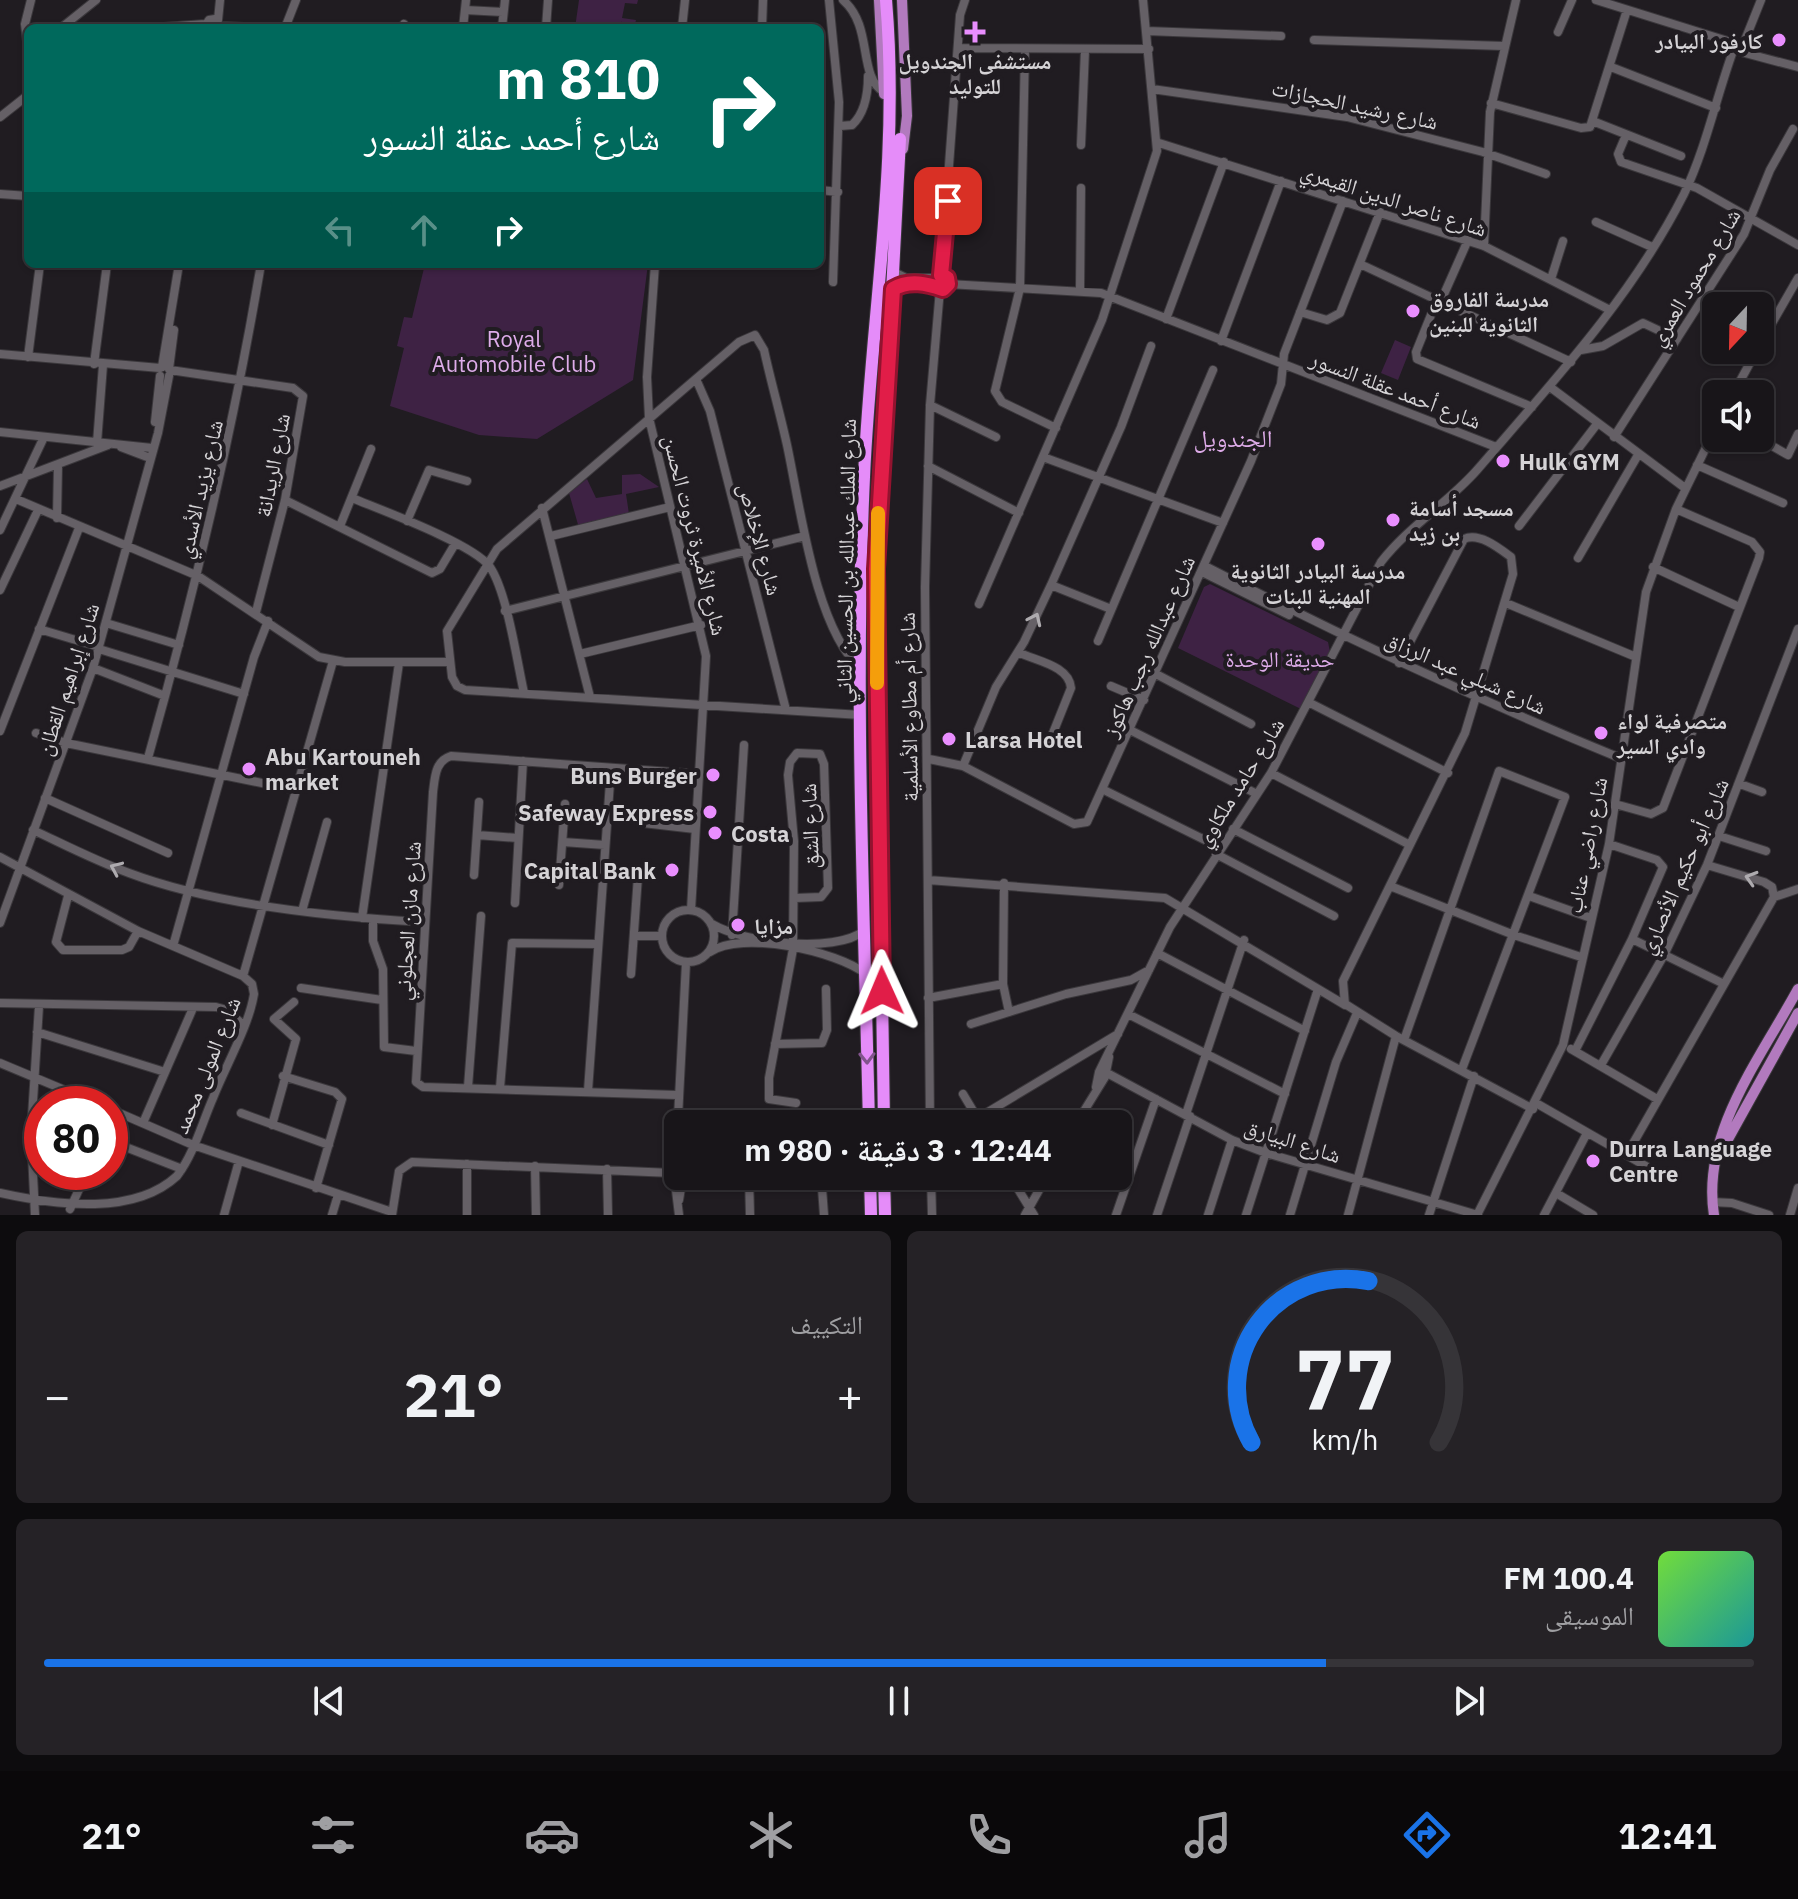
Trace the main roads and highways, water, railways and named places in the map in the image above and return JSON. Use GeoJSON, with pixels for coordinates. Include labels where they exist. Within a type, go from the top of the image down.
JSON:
{"type":"FeatureCollection","features":[{"type":"Feature","properties":{"kind":"highway","name":"شارع الملك عبدالله بن الحسين الثاني"},"geometry":{"type":"LineString","coordinates":[[886,0],[896,118]]}},
{"type":"Feature","properties":{"kind":"highway","name":"شارع الملك عبدالله بن الحسين الثاني"},"geometry":{"type":"LineString","coordinates":[[884,1110],[876,597],[894,272],[894,0]]}},
{"type":"Feature","properties":{"kind":"highway","name":"شارع الملك عبدالله بن الحسين الثاني"},"geometry":{"type":"LineString","coordinates":[[869,1110],[862,715],[864,475],[895,158]]}},
{"type":"Feature","properties":{"kind":"highway"},"geometry":{"type":"LineString","coordinates":[[870,1190],[871,1215]]}},
{"type":"Feature","properties":{"kind":"highway"},"geometry":{"type":"LineString","coordinates":[[884,1190],[885,1215]]}},
{"type":"Feature","properties":{"kind":"main road"},"geometry":{"type":"LineString","coordinates":[[879,0],[885,142],[895,158]]}},
{"type":"Feature","properties":{"kind":"main road"},"geometry":{"type":"LineString","coordinates":[[895,158],[907,116],[902,0]]}},
{"type":"Feature","properties":{"kind":"main road"},"geometry":{"type":"LineString","coordinates":[[1714,1215],[1716,1149],[1727,1121],[1798,989]]}},
{"type":"Feature","properties":{"kind":"main road"},"geometry":{"type":"LineString","coordinates":[[1713,1174],[1728,1135],[1798,1013]]}},
{"type":"Feature","properties":{"kind":"place","name":"مستشفى الجندويل للتوليد"},"geometry":{"type":"Point","coordinates":[975,32]}},
{"type":"Feature","properties":{"kind":"place","name":"كارفور البيادر"},"geometry":{"type":"Point","coordinates":[1779,40]}},
{"type":"Feature","properties":{"kind":"place","name":"مدرسة الفاروق الثانوية للبنين"},"geometry":{"type":"Point","coordinates":[1413,311]}},
{"type":"Feature","properties":{"kind":"place","name":"Hulk GYM"},"geometry":{"type":"Point","coordinates":[1503,461]}},
{"type":"Feature","properties":{"kind":"place","name":"مسجد أسامة بن زيد"},"geometry":{"type":"Point","coordinates":[1393,520]}},
{"type":"Feature","properties":{"kind":"place","name":"مدرسة البيادر الثانوية المهنية للبنات"},"geometry":{"type":"Point","coordinates":[1318,544]}},
{"type":"Feature","properties":{"kind":"place","name":"متصرفية لواء وادي السير"},"geometry":{"type":"Point","coordinates":[1601,733]}},
{"type":"Feature","properties":{"kind":"place","name":"Larsa Hotel"},"geometry":{"type":"Point","coordinates":[949,739]}},
{"type":"Feature","properties":{"kind":"place","name":"Abu Kartouneh market"},"geometry":{"type":"Point","coordinates":[249,769]}},
{"type":"Feature","properties":{"kind":"place","name":"Buns Burger"},"geometry":{"type":"Point","coordinates":[713,775]}},
{"type":"Feature","properties":{"kind":"place","name":"Safeway Express"},"geometry":{"type":"Point","coordinates":[710,812]}},
{"type":"Feature","properties":{"kind":"place","name":"Costa"},"geometry":{"type":"Point","coordinates":[715,833]}},
{"type":"Feature","properties":{"kind":"place","name":"Capital Bank"},"geometry":{"type":"Point","coordinates":[672,870]}},
{"type":"Feature","properties":{"kind":"place","name":"مزايا"},"geometry":{"type":"Point","coordinates":[738,925]}},
{"type":"Feature","properties":{"kind":"place","name":"Durra Language Centre"},"geometry":{"type":"Point","coordinates":[1593,1161]}},
{"type":"Feature","properties":{"kind":"district","name":"الجندويل"},"geometry":{"type":"Point","coordinates":[1233,438]}},
{"type":"Feature","properties":{"kind":"park label","name":"Royal Automobile Club"},"geometry":{"type":"Point","coordinates":[514,350]}},
{"type":"Feature","properties":{"kind":"park label","name":"حديقة الوحدة"},"geometry":{"type":"Point","coordinates":[1280,658]}}]}
